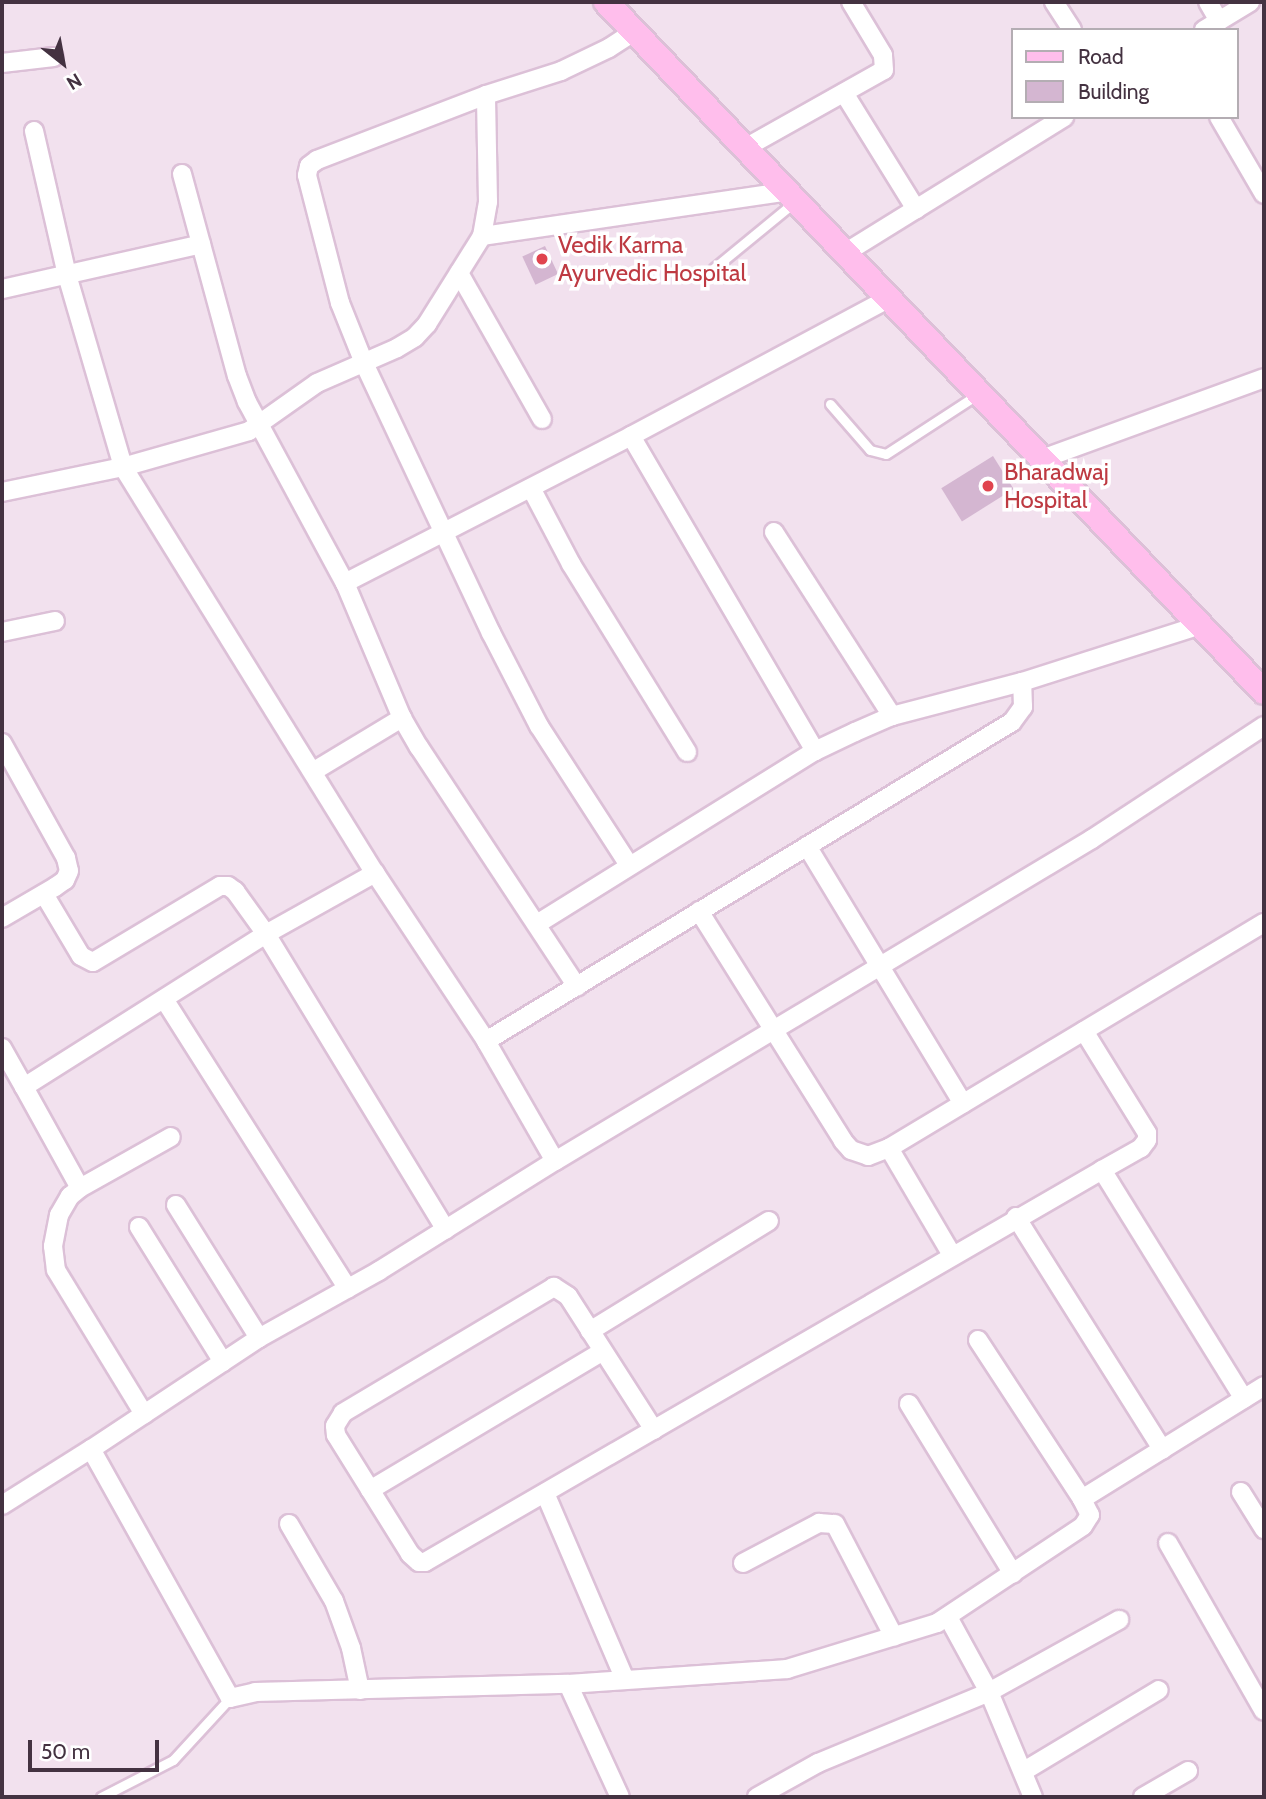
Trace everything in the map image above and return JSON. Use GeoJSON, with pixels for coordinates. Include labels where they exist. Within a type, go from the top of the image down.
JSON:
{"type":"FeatureCollection","features":[{"type":"Feature","properties":{"kind":"main road"},"geometry":{"type":"LineString","coordinates":[[606,2],[789,197],[1264,692]]}},
{"type":"Feature","properties":{"kind":"street"},"geometry":{"type":"LineString","coordinates":[[745,148],[884,70],[885,62],[851,2]]}},
{"type":"Feature","properties":{"kind":"street"},"geometry":{"type":"LineString","coordinates":[[1054,2],[1071,28]]}},
{"type":"Feature","properties":{"kind":"street"},"geometry":{"type":"LineString","coordinates":[[1208,2],[1212,25],[1250,2]]}},
{"type":"Feature","properties":{"kind":"street"},"geometry":{"type":"LineString","coordinates":[[629,865],[539,726],[491,633],[446,531],[364,363],[337,290],[308,186],[309,166],[317,160],[486,95],[579,63],[634,32]]}},
{"type":"Feature","properties":{"kind":"street"},"geometry":{"type":"LineString","coordinates":[[2,63],[54,57]]}},
{"type":"Feature","properties":{"kind":"street"},"geometry":{"type":"LineString","coordinates":[[844,93],[916,209]]}},
{"type":"Feature","properties":{"kind":"street"},"geometry":{"type":"LineString","coordinates":[[2,492],[123,467],[235,437],[258,426],[317,383],[415,337],[427,324],[482,236],[488,202],[486,95]]}},
{"type":"Feature","properties":{"kind":"street"},"geometry":{"type":"LineString","coordinates":[[845,253],[1060,119]]}},
{"type":"Feature","properties":{"kind":"street"},"geometry":{"type":"LineString","coordinates":[[1220,119],[1264,194]]}},
{"type":"Feature","properties":{"kind":"street"},"geometry":{"type":"LineString","coordinates":[[34,131],[67,275],[123,467],[375,873],[486,1041],[555,1161]]}},
{"type":"Feature","properties":{"kind":"street"},"geometry":{"type":"LineString","coordinates":[[182,174],[237,376],[258,426],[345,583],[402,718],[438,778],[577,987]]}},
{"type":"Feature","properties":{"kind":"street"},"geometry":{"type":"LineString","coordinates":[[482,236],[789,197]]}},
{"type":"Feature","properties":{"kind":"street"},"geometry":{"type":"LineString","coordinates":[[2,289],[201,244]]}},
{"type":"Feature","properties":{"kind":"street"},"geometry":{"type":"LineString","coordinates":[[459,273],[542,419]]}},
{"type":"Feature","properties":{"kind":"street"},"geometry":{"type":"LineString","coordinates":[[345,583],[631,436],[888,299]]}},
{"type":"Feature","properties":{"kind":"street"},"geometry":{"type":"LineString","coordinates":[[1042,459],[1264,378]]}},
{"type":"Feature","properties":{"kind":"street"},"geometry":{"type":"LineString","coordinates":[[631,436],[815,751]]}},
{"type":"Feature","properties":{"kind":"street"},"geometry":{"type":"LineString","coordinates":[[531,488],[583,584],[687,752]]}},
{"type":"Feature","properties":{"kind":"street"},"geometry":{"type":"LineString","coordinates":[[774,532],[892,716]]}},
{"type":"Feature","properties":{"kind":"street"},"geometry":{"type":"LineString","coordinates":[[2,632],[55,621]]}},
{"type":"Feature","properties":{"kind":"street"},"geometry":{"type":"LineString","coordinates":[[537,924],[815,751],[892,716],[1022,682],[1201,625]]}},
{"type":"Feature","properties":{"kind":"street"},"geometry":{"type":"LineString","coordinates":[[486,1041],[1012,722],[1023,707],[1022,682]]}},
{"type":"Feature","properties":{"kind":"street"},"geometry":{"type":"LineString","coordinates":[[314,771],[402,718]]}},
{"type":"Feature","properties":{"kind":"street"},"geometry":{"type":"LineString","coordinates":[[2,1505],[259,1338],[348,1289],[555,1161],[1092,839],[1264,726]]}},
{"type":"Feature","properties":{"kind":"street"},"geometry":{"type":"LineString","coordinates":[[2,743],[66,858],[69,871],[65,880],[2,918]]}},
{"type":"Feature","properties":{"kind":"street"},"geometry":{"type":"LineString","coordinates":[[807,846],[963,1104]]}},
{"type":"Feature","properties":{"kind":"street"},"geometry":{"type":"LineString","coordinates":[[24,1087],[266,934],[375,873]]}},
{"type":"Feature","properties":{"kind":"street"},"geometry":{"type":"LineString","coordinates":[[44,894],[86,961],[100,960],[220,886],[228,886],[235,891],[266,934],[446,1230]]}},
{"type":"Feature","properties":{"kind":"street"},"geometry":{"type":"LineString","coordinates":[[699,911],[772,1030],[851,1150],[868,1156],[889,1148],[1264,923]]}},
{"type":"Feature","properties":{"kind":"street"},"geometry":{"type":"LineString","coordinates":[[164,999],[348,1289]]}},
{"type":"Feature","properties":{"kind":"street"},"geometry":{"type":"LineString","coordinates":[[654,1430],[562,1290],[545,1290],[343,1413],[336,1420],[336,1435],[410,1554],[419,1562],[425,1562],[654,1430],[1016,1217],[1141,1148],[1147,1140],[1147,1133],[1084,1031]]}},
{"type":"Feature","properties":{"kind":"street"},"geometry":{"type":"LineString","coordinates":[[2,1048],[80,1188]]}},
{"type":"Feature","properties":{"kind":"street"},"geometry":{"type":"LineString","coordinates":[[144,1414],[60,1282],[52,1245],[60,1216],[70,1196],[171,1137]]}},
{"type":"Feature","properties":{"kind":"street"},"geometry":{"type":"LineString","coordinates":[[889,1148],[952,1255]]}},
{"type":"Feature","properties":{"kind":"street"},"geometry":{"type":"LineString","coordinates":[[1102,1170],[1244,1399]]}},
{"type":"Feature","properties":{"kind":"street"},"geometry":{"type":"LineString","coordinates":[[176,1205],[259,1338]]}},
{"type":"Feature","properties":{"kind":"street"},"geometry":{"type":"LineString","coordinates":[[1016,1217],[1163,1450]]}},
{"type":"Feature","properties":{"kind":"street"},"geometry":{"type":"LineString","coordinates":[[590,1331],[769,1221]]}},
{"type":"Feature","properties":{"kind":"street"},"geometry":{"type":"LineString","coordinates":[[139,1227],[223,1362]]}},
{"type":"Feature","properties":{"kind":"street"},"geometry":{"type":"LineString","coordinates":[[91,1449],[230,1698],[255,1692],[568,1684],[787,1669],[894,1637],[948,1617],[1087,1522],[1090,1515],[1082,1499],[978,1339]]}},
{"type":"Feature","properties":{"kind":"street"},"geometry":{"type":"LineString","coordinates":[[370,1490],[603,1351]]}},
{"type":"Feature","properties":{"kind":"street"},"geometry":{"type":"LineString","coordinates":[[1082,1499],[1264,1386]]}},
{"type":"Feature","properties":{"kind":"street"},"geometry":{"type":"LineString","coordinates":[[909,1404],[1013,1574]]}},
{"type":"Feature","properties":{"kind":"street"},"geometry":{"type":"LineString","coordinates":[[1241,1492],[1264,1529]]}},
{"type":"Feature","properties":{"kind":"street"},"geometry":{"type":"LineString","coordinates":[[545,1493],[625,1681]]}},
{"type":"Feature","properties":{"kind":"street"},"geometry":{"type":"LineString","coordinates":[[743,1563],[819,1523],[835,1524],[894,1637]]}},
{"type":"Feature","properties":{"kind":"street"},"geometry":{"type":"LineString","coordinates":[[289,1524],[338,1611],[351,1648],[360,1690]]}},
{"type":"Feature","properties":{"kind":"street"},"geometry":{"type":"LineString","coordinates":[[1168,1543],[1264,1711]]}},
{"type":"Feature","properties":{"kind":"street"},"geometry":{"type":"LineString","coordinates":[[948,1617],[989,1692],[1024,1770],[1033,1797]]}},
{"type":"Feature","properties":{"kind":"street"},"geometry":{"type":"LineString","coordinates":[[757,1797],[818,1763],[989,1692],[1119,1620]]}},
{"type":"Feature","properties":{"kind":"street"},"geometry":{"type":"LineString","coordinates":[[568,1684],[620,1797]]}},
{"type":"Feature","properties":{"kind":"street"},"geometry":{"type":"LineString","coordinates":[[1024,1770],[1159,1690]]}},
{"type":"Feature","properties":{"kind":"street"},"geometry":{"type":"LineString","coordinates":[[1143,1797],[1188,1771]]}},
{"type":"Feature","properties":{"kind":"lane"},"geometry":{"type":"LineString","coordinates":[[714,268],[789,197]]}},
{"type":"Feature","properties":{"kind":"lane"},"geometry":{"type":"LineString","coordinates":[[830,404],[870,450],[886,453],[979,393]]}},
{"type":"Feature","properties":{"kind":"lane"},"geometry":{"type":"LineString","coordinates":[[101,1797],[173,1760],[230,1698]]}},
{"type":"Feature","properties":{"kind":"building"},"geometry":{"type":"Polygon","coordinates":[[[545,246],[558,274],[535,285],[522,257],[545,246]]]}},
{"type":"Feature","properties":{"kind":"building"},"geometry":{"type":"Polygon","coordinates":[[[993,456],[1014,489],[962,521],[941,488],[993,456]]]}},
{"type":"Feature","properties":{"kind":"place","name":"Vedik Karma Ayurvedic Hospital"},"geometry":{"type":"Point","coordinates":[542,259]}},
{"type":"Feature","properties":{"kind":"place","name":"Bharadwaj Hospital"},"geometry":{"type":"Point","coordinates":[988,486]}}]}
